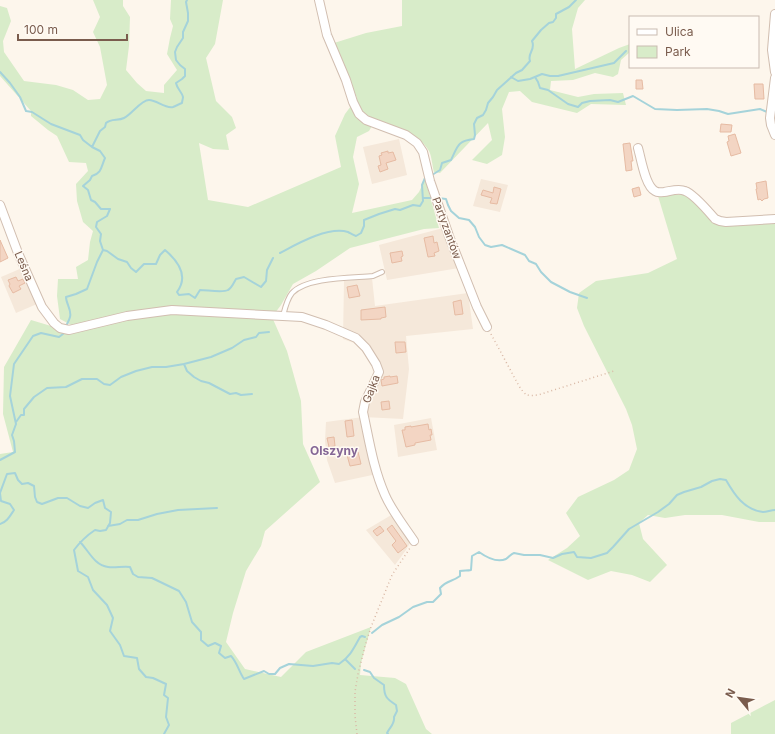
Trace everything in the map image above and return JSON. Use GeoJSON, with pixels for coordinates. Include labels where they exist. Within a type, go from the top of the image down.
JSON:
{"type":"FeatureCollection","features":[{"type":"Feature","properties":{"kind":"street","name":"Partyzantów"},"geometry":{"type":"LineString","coordinates":[[319,0],[327,35],[359,114],[366,120],[406,135],[417,143],[423,152],[430,181],[449,236],[477,307],[487,327]]}},
{"type":"Feature","properties":{"kind":"street"},"geometry":{"type":"LineString","coordinates":[[775,14],[772,50],[775,72]]}},
{"type":"Feature","properties":{"kind":"street"},"geometry":{"type":"LineString","coordinates":[[775,78],[770,118],[775,135]]}},
{"type":"Feature","properties":{"kind":"street"},"geometry":{"type":"LineString","coordinates":[[638,148],[648,183],[653,190],[658,192],[676,190],[685,191],[691,194],[715,218],[720,221],[726,222],[775,219]]}},
{"type":"Feature","properties":{"kind":"street","name":"Leśna"},"geometry":{"type":"LineString","coordinates":[[0,205],[18,253],[39,301],[57,326]]}},
{"type":"Feature","properties":{"kind":"street","name":"Gajka"},"geometry":{"type":"LineString","coordinates":[[57,326],[69,330],[77,329],[127,316],[172,310],[302,318],[326,325],[356,338],[366,348],[379,372],[365,402],[363,412],[377,474],[385,496],[414,541]]}},
{"type":"Feature","properties":{"kind":"lane"},"geometry":{"type":"LineString","coordinates":[[283,316],[291,293],[300,286],[314,282],[373,276],[382,272]]}},
{"type":"Feature","properties":{"kind":"path"},"geometry":{"type":"LineString","coordinates":[[487,327],[519,386],[525,394],[530,396],[538,395],[614,371]]}},
{"type":"Feature","properties":{"kind":"path"},"geometry":{"type":"LineString","coordinates":[[357,734],[355,692],[365,646],[371,627],[392,576],[414,541]]}},
{"type":"Feature","properties":{"kind":"shaded area"},"geometry":{"type":"Polygon","coordinates":[[[399,139],[407,175],[372,184],[363,147],[399,139]]]}},
{"type":"Feature","properties":{"kind":"shaded area"},"geometry":{"type":"Polygon","coordinates":[[[481,179],[508,185],[500,212],[473,206],[481,179]]]}},
{"type":"Feature","properties":{"kind":"shaded area"},"geometry":{"type":"Polygon","coordinates":[[[443,228],[459,268],[387,280],[379,245],[443,228]]]}},
{"type":"Feature","properties":{"kind":"shaded area"},"geometry":{"type":"Polygon","coordinates":[[[22,268],[37,304],[16,313],[1,277],[22,268]]]}},
{"type":"Feature","properties":{"kind":"shaded area"},"geometry":{"type":"Polygon","coordinates":[[[372,278],[375,306],[468,293],[473,329],[406,336],[409,369],[403,419],[363,417],[374,371],[371,360],[354,343],[343,339],[344,281],[372,278]]]}},
{"type":"Feature","properties":{"kind":"shaded area"},"geometry":{"type":"Polygon","coordinates":[[[363,417],[377,474],[335,483],[327,460],[325,441],[326,422],[363,417]]]}},
{"type":"Feature","properties":{"kind":"shaded area"},"geometry":{"type":"Polygon","coordinates":[[[431,418],[437,450],[398,457],[394,425],[431,418]]]}},
{"type":"Feature","properties":{"kind":"shaded area"},"geometry":{"type":"Polygon","coordinates":[[[393,514],[411,541],[395,565],[366,530],[393,514]]]}},
{"type":"Feature","properties":{"kind":"green space"},"geometry":{"type":"Polygon","coordinates":[[[93,0],[123,0],[123,6],[130,17],[126,70],[146,91],[164,93],[164,85],[177,70],[167,54],[173,26],[170,19],[171,0],[223,0],[215,44],[206,58],[216,101],[232,117],[236,128],[226,135],[229,150],[213,149],[199,143],[208,200],[248,207],[341,167],[335,136],[345,114],[357,98],[334,43],[366,33],[402,26],[402,0],[585,0],[578,8],[572,29],[575,69],[629,44],[629,53],[621,60],[618,74],[613,77],[595,73],[573,80],[551,81],[550,90],[578,97],[594,94],[623,93],[626,105],[591,104],[577,113],[532,102],[520,91],[509,92],[502,109],[505,137],[502,155],[487,164],[472,160],[492,140],[488,123],[440,173],[434,172],[429,151],[419,139],[398,127],[376,119],[369,131],[357,137],[353,157],[359,184],[352,213],[412,200],[419,192],[425,179],[439,228],[424,229],[350,248],[316,271],[293,284],[272,317],[287,351],[301,401],[303,444],[320,482],[265,531],[261,546],[246,571],[226,642],[245,669],[281,677],[306,652],[371,627],[361,663],[360,675],[395,678],[406,684],[426,729],[432,734],[0,734],[0,454],[13,452],[3,414],[4,367],[31,320],[51,326],[75,327],[60,319],[57,296],[58,279],[78,279],[76,267],[88,260],[93,231],[83,222],[77,201],[76,184],[88,171],[86,163],[69,162],[57,136],[31,116],[31,111],[0,76],[0,6],[7,8],[11,21],[3,41],[4,52],[24,81],[56,85],[73,90],[88,100],[100,99],[107,85],[100,47],[93,32],[100,17],[93,0]]]}},
{"type":"Feature","properties":{"kind":"green space"},"geometry":{"type":"Polygon","coordinates":[[[689,194],[713,222],[775,222],[775,522],[759,522],[722,515],[685,515],[665,518],[648,515],[639,523],[643,539],[667,565],[650,582],[632,575],[611,571],[588,580],[548,560],[567,548],[580,536],[566,513],[578,497],[614,480],[629,470],[637,449],[632,425],[626,409],[584,326],[577,308],[579,293],[596,281],[648,273],[677,259],[658,196],[689,194]]]}},
{"type":"Feature","properties":{"kind":"green space"},"geometry":{"type":"Polygon","coordinates":[[[775,700],[775,734],[731,734],[731,723],[775,700]]]}},
{"type":"Feature","properties":{"kind":"building"},"geometry":{"type":"Polygon","coordinates":[[[636,80],[642,80],[643,89],[636,89],[636,80]]]}},
{"type":"Feature","properties":{"kind":"building"},"geometry":{"type":"Polygon","coordinates":[[[754,84],[763,84],[764,99],[755,99],[754,84]]]}},
{"type":"Feature","properties":{"kind":"building"},"geometry":{"type":"Polygon","coordinates":[[[721,124],[732,125],[731,132],[720,132],[721,124]]]}},
{"type":"Feature","properties":{"kind":"building"},"geometry":{"type":"Polygon","coordinates":[[[735,134],[741,153],[731,156],[727,142],[729,141],[728,136],[735,134]]]}},
{"type":"Feature","properties":{"kind":"building"},"geometry":{"type":"Polygon","coordinates":[[[630,143],[633,161],[631,161],[632,170],[626,171],[623,144],[630,143]]]}},
{"type":"Feature","properties":{"kind":"building"},"geometry":{"type":"Polygon","coordinates":[[[388,151],[388,153],[393,152],[396,160],[386,163],[388,169],[380,172],[378,166],[381,165],[379,156],[382,155],[381,153],[388,151]]]}},
{"type":"Feature","properties":{"kind":"building"},"geometry":{"type":"Polygon","coordinates":[[[766,181],[768,198],[762,201],[760,199],[758,200],[756,183],[766,181]]]}},
{"type":"Feature","properties":{"kind":"building"},"geometry":{"type":"Polygon","coordinates":[[[494,187],[501,189],[497,204],[490,203],[492,198],[481,195],[483,190],[493,193],[494,187]]]}},
{"type":"Feature","properties":{"kind":"building"},"geometry":{"type":"Polygon","coordinates":[[[639,187],[641,195],[634,197],[632,189],[639,187]]]}},
{"type":"Feature","properties":{"kind":"building"},"geometry":{"type":"Polygon","coordinates":[[[433,236],[434,243],[437,242],[439,251],[434,253],[435,256],[428,257],[424,238],[433,236]]]}},
{"type":"Feature","properties":{"kind":"building"},"geometry":{"type":"Polygon","coordinates":[[[0,240],[8,258],[0,262],[0,240]]]}},
{"type":"Feature","properties":{"kind":"building"},"geometry":{"type":"Polygon","coordinates":[[[402,251],[402,261],[392,263],[390,253],[402,251]]]}},
{"type":"Feature","properties":{"kind":"building"},"geometry":{"type":"Polygon","coordinates":[[[16,277],[18,281],[23,279],[25,283],[19,286],[21,289],[13,293],[9,286],[10,284],[8,280],[16,277]]]}},
{"type":"Feature","properties":{"kind":"building"},"geometry":{"type":"Polygon","coordinates":[[[357,285],[360,296],[349,298],[347,287],[357,285]]]}},
{"type":"Feature","properties":{"kind":"building"},"geometry":{"type":"Polygon","coordinates":[[[461,300],[463,314],[455,315],[453,302],[461,300]]]}},
{"type":"Feature","properties":{"kind":"building"},"geometry":{"type":"Polygon","coordinates":[[[385,307],[386,317],[381,319],[361,320],[361,310],[385,307]]]}},
{"type":"Feature","properties":{"kind":"building"},"geometry":{"type":"Polygon","coordinates":[[[395,342],[405,342],[406,352],[396,353],[395,342]]]}},
{"type":"Feature","properties":{"kind":"building"},"geometry":{"type":"Polygon","coordinates":[[[397,376],[398,383],[382,386],[381,380],[384,379],[384,377],[397,376]]]}},
{"type":"Feature","properties":{"kind":"building"},"geometry":{"type":"Polygon","coordinates":[[[389,401],[390,409],[382,410],[381,402],[389,401]]]}},
{"type":"Feature","properties":{"kind":"building"},"geometry":{"type":"Polygon","coordinates":[[[352,420],[354,436],[347,437],[345,421],[352,420]]]}},
{"type":"Feature","properties":{"kind":"building"},"geometry":{"type":"Polygon","coordinates":[[[428,424],[429,430],[431,429],[431,440],[415,443],[415,445],[406,447],[402,430],[405,430],[405,427],[428,424]]]}},
{"type":"Feature","properties":{"kind":"building"},"geometry":{"type":"Polygon","coordinates":[[[334,437],[335,446],[329,447],[327,438],[334,437]]]}},
{"type":"Feature","properties":{"kind":"building"},"geometry":{"type":"Polygon","coordinates":[[[358,452],[361,464],[350,466],[347,455],[358,452]]]}},
{"type":"Feature","properties":{"kind":"building"},"geometry":{"type":"Polygon","coordinates":[[[392,525],[407,546],[398,553],[392,545],[396,541],[387,529],[392,525]]]}},
{"type":"Feature","properties":{"kind":"building"},"geometry":{"type":"Polygon","coordinates":[[[380,526],[384,531],[377,536],[373,531],[380,526]]]}},
{"type":"Feature","properties":{"kind":"waterway"},"geometry":{"type":"LineString","coordinates":[[103,250],[100,241],[101,234],[96,227],[97,222],[107,216],[110,209],[101,209],[91,200],[88,190],[83,186],[92,176],[98,173],[105,158],[100,151],[92,147],[106,123],[124,118],[143,102],[152,100],[164,106],[170,107],[182,103],[183,97],[176,83],[185,76],[185,69],[176,60],[175,52],[183,38],[183,32],[188,21],[187,0]]}},
{"type":"Feature","properties":{"kind":"waterway"},"geometry":{"type":"LineString","coordinates":[[432,175],[440,170],[442,163],[451,160],[461,143],[474,139],[474,124],[477,118],[483,115],[488,103],[497,90],[516,73],[522,70],[530,61],[529,58],[533,47],[532,41],[541,30],[549,23],[553,22],[556,18],[556,14],[569,7],[576,0]]}},
{"type":"Feature","properties":{"kind":"waterway"},"geometry":{"type":"LineString","coordinates":[[511,77],[518,81],[530,79],[542,74],[558,76],[614,63],[626,51]]}},
{"type":"Feature","properties":{"kind":"waterway"},"geometry":{"type":"LineString","coordinates":[[0,72],[20,97],[26,111],[32,112],[51,124],[80,135],[83,140],[92,147]]}},
{"type":"Feature","properties":{"kind":"waterway"},"geometry":{"type":"LineString","coordinates":[[535,77],[540,88],[548,90],[568,104],[578,107],[582,103],[590,101],[610,100],[618,102],[633,96],[655,109],[707,109],[728,114],[760,109],[767,112]]}},
{"type":"Feature","properties":{"kind":"waterway"},"geometry":{"type":"LineString","coordinates":[[280,253],[313,237],[331,231],[348,232],[356,236],[361,233],[364,226],[364,220],[395,209],[400,210],[413,205],[420,206],[423,201],[422,185],[425,178]]}},
{"type":"Feature","properties":{"kind":"waterway"},"geometry":{"type":"LineString","coordinates":[[423,198],[431,198]]}},
{"type":"Feature","properties":{"kind":"waterway"},"geometry":{"type":"LineString","coordinates":[[438,198],[446,199],[451,211],[459,218],[469,220],[475,227],[479,237],[485,245],[491,247],[502,245],[525,255],[529,261],[536,264],[541,272],[551,282],[570,292],[587,298]]}},
{"type":"Feature","properties":{"kind":"waterway"},"geometry":{"type":"LineString","coordinates":[[66,327],[70,318],[70,309],[66,297],[87,289],[103,250],[107,251],[118,259],[127,262],[136,272],[144,264],[156,264],[160,255],[165,250],[178,264],[182,275],[182,280],[177,292],[179,295],[189,294],[195,298],[200,290],[226,291],[232,286],[236,279],[244,277],[261,287],[266,281],[267,270],[273,258]]}},
{"type":"Feature","properties":{"kind":"waterway"},"geometry":{"type":"LineString","coordinates":[[0,460],[15,452],[12,435],[16,424],[10,396],[14,364],[33,336],[41,333],[59,337],[64,331]]}},
{"type":"Feature","properties":{"kind":"waterway"},"geometry":{"type":"LineString","coordinates":[[16,422],[21,415],[24,415],[24,409],[34,397],[47,388],[66,387],[82,379],[97,379],[104,384],[110,385],[121,377],[136,371],[152,367],[166,367],[184,364],[211,357],[232,348],[244,340],[256,337],[259,333],[269,332]]}},
{"type":"Feature","properties":{"kind":"waterway"},"geometry":{"type":"LineString","coordinates":[[184,364],[187,371],[194,377],[230,394],[252,394]]}},
{"type":"Feature","properties":{"kind":"waterway"},"geometry":{"type":"LineString","coordinates":[[0,524],[10,517],[14,510],[10,504],[1,501],[0,493],[7,474],[15,473],[18,480],[22,484],[28,483],[34,486],[37,502],[42,504],[58,498],[67,498],[80,506],[88,508],[103,500],[105,508],[111,512],[110,523],[106,530],[95,530],[92,532],[83,539],[74,550],[78,571],[88,577],[93,590],[107,605],[113,618],[110,631],[120,645],[124,656],[137,658],[139,669],[146,677],[153,678],[166,684],[164,695],[168,698],[166,717],[169,725],[164,734]]}},
{"type":"Feature","properties":{"kind":"waterway"},"geometry":{"type":"LineString","coordinates":[[372,633],[382,625],[399,617],[413,607],[427,602],[433,602],[441,594],[440,588],[443,585],[460,576],[460,571],[471,570],[472,556],[479,552],[495,560],[506,559],[514,553],[524,555],[540,555],[553,558],[562,554],[574,552],[577,557],[591,558],[607,553],[629,529],[658,512],[669,504],[677,495],[720,479],[726,480],[736,496],[750,508],[763,512],[775,510]]}},
{"type":"Feature","properties":{"kind":"waterway"},"geometry":{"type":"LineString","coordinates":[[108,526],[120,524],[127,520],[138,520],[157,514],[178,510],[217,508]]}},
{"type":"Feature","properties":{"kind":"waterway"},"geometry":{"type":"LineString","coordinates":[[80,542],[95,561],[103,566],[130,567],[133,574],[138,577],[152,578],[179,591],[186,602],[192,622],[201,632],[201,640],[208,646],[215,643],[221,646],[219,653],[225,658],[231,656],[244,679],[264,671],[269,674],[275,674],[280,668],[289,664],[313,666],[332,663],[339,664],[354,649],[360,637],[365,637]]}},
{"type":"Feature","properties":{"kind":"waterway"},"geometry":{"type":"LineString","coordinates":[[346,660],[355,669]]}},
{"type":"Feature","properties":{"kind":"waterway"},"geometry":{"type":"LineString","coordinates":[[364,670],[370,672],[374,678],[384,685],[387,697],[396,705],[397,711],[393,724],[387,733],[388,734]]}},
{"type":"Feature","properties":{"kind":"district","name":"Olszyny"},"geometry":{"type":"Point","coordinates":[334,451]}}]}
